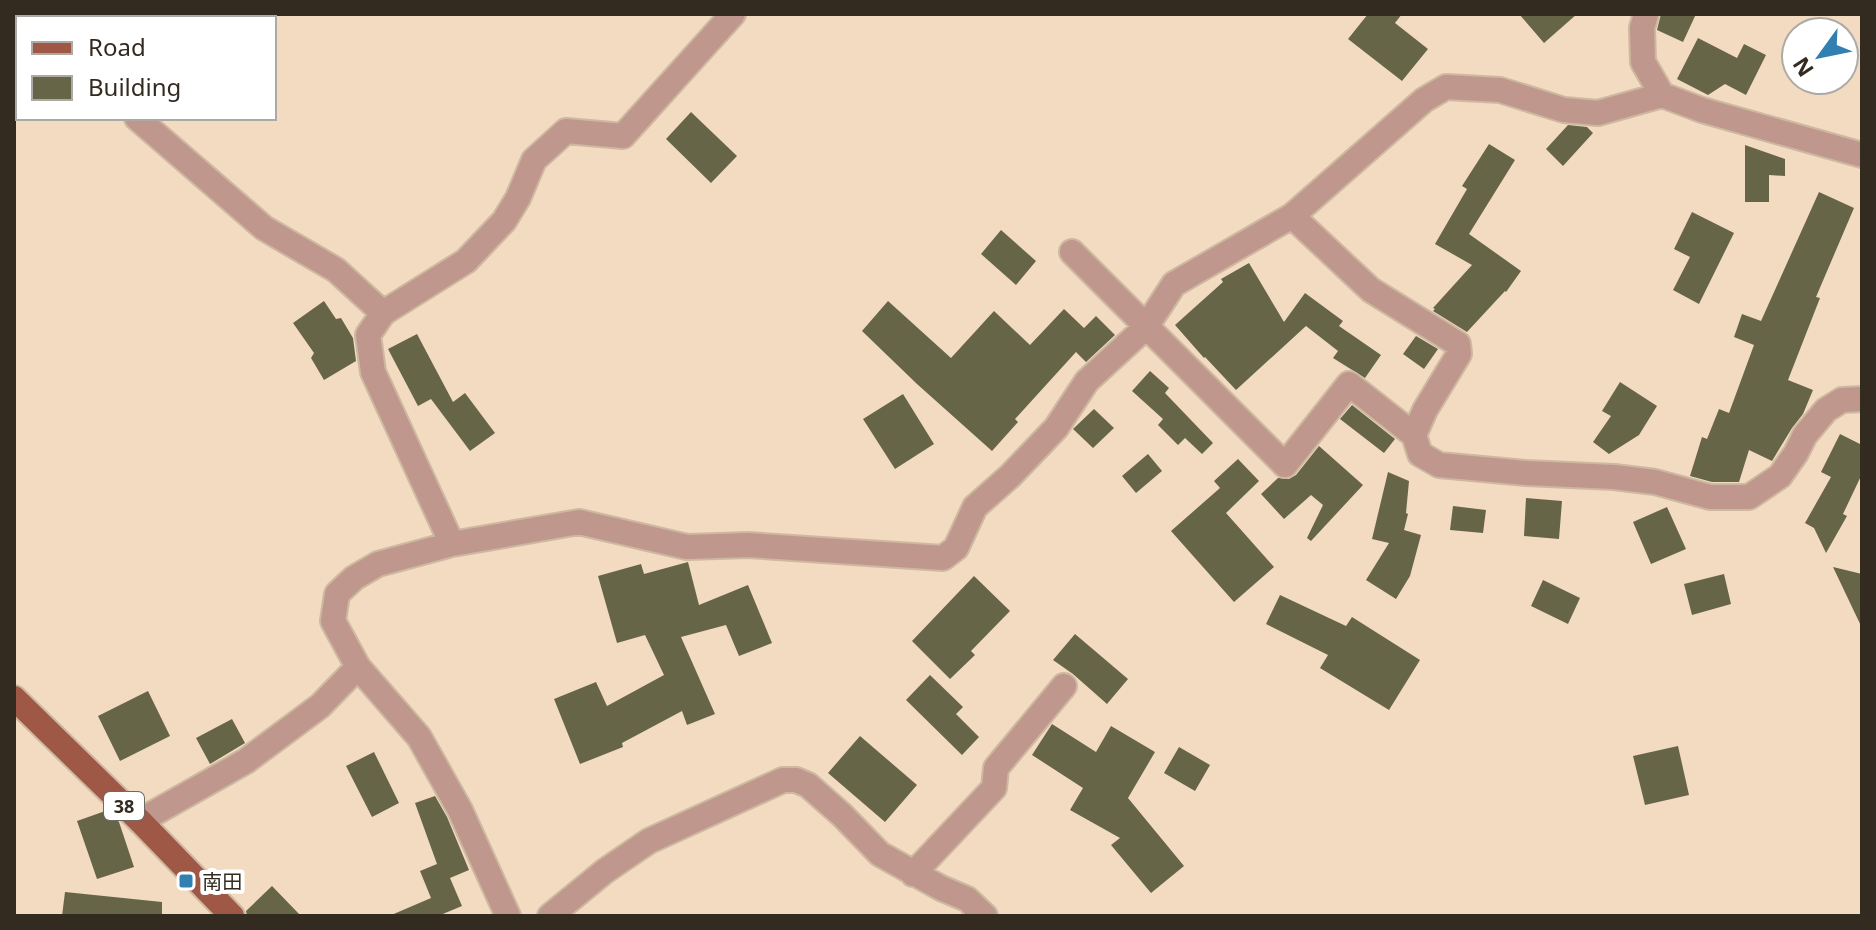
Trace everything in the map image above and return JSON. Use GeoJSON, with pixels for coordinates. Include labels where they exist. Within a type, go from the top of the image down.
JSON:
{"type":"FeatureCollection","features":[{"type":"Feature","properties":{"kind":"main road","name":"38"},"geometry":{"type":"LineString","coordinates":[[14,698],[232,916]]}},
{"type":"Feature","properties":{"kind":"street"},"geometry":{"type":"LineString","coordinates":[[452,544],[373,372],[368,335],[383,313],[466,261],[504,221],[518,198],[534,160],[566,131],[623,136],[733,14]]}},
{"type":"Feature","properties":{"kind":"street"},"geometry":{"type":"LineString","coordinates":[[1646,14],[1642,28],[1643,62],[1662,95]]}},
{"type":"Feature","properties":{"kind":"street"},"geometry":{"type":"LineString","coordinates":[[508,916],[460,810],[419,737],[358,667],[333,621],[337,594],[354,578],[378,564],[452,544],[579,522],[687,547],[748,545],[943,558],[956,548],[975,507],[1056,428],[1087,381],[1146,327],[1174,284],[1292,216],[1424,100],[1446,87],[1500,90],[1564,110],[1598,113],[1662,95],[1702,110],[1862,155]]}},
{"type":"Feature","properties":{"kind":"street"},"geometry":{"type":"LineString","coordinates":[[139,120],[264,228],[336,270],[383,313]]}},
{"type":"Feature","properties":{"kind":"street"},"geometry":{"type":"LineString","coordinates":[[1292,216],[1371,290],[1458,344],[1459,354],[1425,410],[1414,435]]}},
{"type":"Feature","properties":{"kind":"street"},"geometry":{"type":"LineString","coordinates":[[1072,252],[1285,465],[1349,384],[1414,435],[1420,454],[1439,465],[1614,477],[1655,482],[1710,497],[1749,497],[1780,476],[1805,435],[1826,410],[1842,400],[1862,399]]}},
{"type":"Feature","properties":{"kind":"street"},"geometry":{"type":"LineString","coordinates":[[140,821],[246,761],[320,706],[358,667]]}},
{"type":"Feature","properties":{"kind":"street"},"geometry":{"type":"LineString","coordinates":[[913,874],[994,788],[996,768],[1064,686]]}},
{"type":"Feature","properties":{"kind":"street"},"geometry":{"type":"LineString","coordinates":[[550,916],[605,871],[649,841],[783,780],[796,780],[808,785],[880,854],[913,874],[967,899],[985,916]]}},
{"type":"Feature","properties":{"kind":"building"},"geometry":{"type":"Polygon","coordinates":[[[1368,14],[1402,14],[1395,23],[1428,49],[1402,81],[1348,39],[1368,14]]]}},
{"type":"Feature","properties":{"kind":"building"},"geometry":{"type":"Polygon","coordinates":[[[1519,14],[1577,14],[1544,43],[1519,14]]]}},
{"type":"Feature","properties":{"kind":"building"},"geometry":{"type":"Polygon","coordinates":[[[1661,14],[1696,14],[1683,42],[1657,30],[1661,14]]]}},
{"type":"Feature","properties":{"kind":"building"},"geometry":{"type":"Polygon","coordinates":[[[1698,38],[1737,58],[1744,44],[1766,55],[1746,95],[1725,84],[1708,95],[1677,79],[1698,38]]]}},
{"type":"Feature","properties":{"kind":"building"},"geometry":{"type":"Polygon","coordinates":[[[691,112],[737,156],[711,183],[666,139],[691,112]]]}},
{"type":"Feature","properties":{"kind":"building"},"geometry":{"type":"Polygon","coordinates":[[[1568,125],[1587,127],[1593,133],[1563,166],[1546,149],[1568,125]]]}},
{"type":"Feature","properties":{"kind":"building"},"geometry":{"type":"Polygon","coordinates":[[[1489,144],[1515,160],[1469,234],[1521,271],[1506,292],[1467,332],[1433,311],[1433,308],[1472,265],[1435,244],[1467,189],[1462,186],[1489,144]]]}},
{"type":"Feature","properties":{"kind":"building"},"geometry":{"type":"Polygon","coordinates":[[[1745,145],[1785,159],[1785,176],[1769,175],[1769,202],[1745,202],[1745,145]]]}},
{"type":"Feature","properties":{"kind":"building"},"geometry":{"type":"Polygon","coordinates":[[[1819,192],[1854,208],[1816,297],[1820,298],[1788,380],[1813,390],[1803,414],[1772,461],[1749,450],[1739,482],[1712,482],[1690,476],[1702,437],[1707,439],[1719,409],[1729,413],[1754,345],[1734,337],[1742,314],[1761,321],[1819,192]]]}},
{"type":"Feature","properties":{"kind":"building"},"geometry":{"type":"Polygon","coordinates":[[[1692,212],[1734,233],[1699,304],[1673,290],[1690,257],[1674,249],[1692,212]]]}},
{"type":"Feature","properties":{"kind":"building"},"geometry":{"type":"Polygon","coordinates":[[[1001,230],[1036,261],[1016,285],[981,254],[1001,230]]]}},
{"type":"Feature","properties":{"kind":"building"},"geometry":{"type":"Polygon","coordinates":[[[1249,263],[1284,322],[1305,293],[1343,321],[1339,326],[1381,355],[1365,378],[1333,358],[1338,351],[1306,326],[1236,390],[1175,325],[1223,282],[1221,279],[1249,263]]]}},
{"type":"Feature","properties":{"kind":"building"},"geometry":{"type":"Polygon","coordinates":[[[324,301],[336,319],[341,318],[353,338],[356,361],[324,380],[311,358],[314,353],[293,323],[324,301]]]}},
{"type":"Feature","properties":{"kind":"building"},"geometry":{"type":"Polygon","coordinates":[[[888,301],[951,358],[994,311],[1030,345],[1064,309],[1084,328],[1096,316],[1115,335],[1086,362],[1076,352],[1015,419],[1018,422],[992,451],[862,331],[888,301]]]}},
{"type":"Feature","properties":{"kind":"building"},"geometry":{"type":"Polygon","coordinates":[[[417,334],[453,402],[465,393],[495,433],[470,451],[431,399],[418,406],[388,349],[417,334]]]}},
{"type":"Feature","properties":{"kind":"building"},"geometry":{"type":"Polygon","coordinates":[[[1416,336],[1438,349],[1424,369],[1403,354],[1416,336]]]}},
{"type":"Feature","properties":{"kind":"building"},"geometry":{"type":"Polygon","coordinates":[[[1150,371],[1169,388],[1165,393],[1213,443],[1202,454],[1185,438],[1178,445],[1158,425],[1163,419],[1132,391],[1150,371]]]}},
{"type":"Feature","properties":{"kind":"building"},"geometry":{"type":"Polygon","coordinates":[[[1620,382],[1657,406],[1639,435],[1609,454],[1593,442],[1611,416],[1602,411],[1620,382]]]}},
{"type":"Feature","properties":{"kind":"building"},"geometry":{"type":"Polygon","coordinates":[[[903,394],[934,444],[895,469],[863,419],[903,394]]]}},
{"type":"Feature","properties":{"kind":"building"},"geometry":{"type":"Polygon","coordinates":[[[1352,405],[1395,439],[1384,453],[1340,419],[1352,405]]]}},
{"type":"Feature","properties":{"kind":"building"},"geometry":{"type":"Polygon","coordinates":[[[1094,409],[1114,428],[1093,448],[1073,429],[1094,409]]]}},
{"type":"Feature","properties":{"kind":"building"},"geometry":{"type":"Polygon","coordinates":[[[1840,434],[1862,445],[1862,474],[1843,514],[1847,516],[1826,553],[1814,528],[1805,523],[1831,477],[1821,472],[1840,434]]]}},
{"type":"Feature","properties":{"kind":"building"},"geometry":{"type":"Polygon","coordinates":[[[1319,446],[1363,485],[1311,541],[1307,538],[1323,505],[1311,495],[1284,519],[1261,494],[1278,478],[1289,479],[1296,475],[1319,446]]]}},
{"type":"Feature","properties":{"kind":"building"},"geometry":{"type":"Polygon","coordinates":[[[1148,454],[1162,471],[1136,493],[1122,476],[1148,454]]]}},
{"type":"Feature","properties":{"kind":"building"},"geometry":{"type":"Polygon","coordinates":[[[1238,459],[1259,481],[1226,513],[1274,567],[1234,602],[1171,531],[1220,488],[1214,481],[1238,459]]]}},
{"type":"Feature","properties":{"kind":"building"},"geometry":{"type":"Polygon","coordinates":[[[1388,472],[1409,481],[1404,530],[1421,535],[1410,576],[1396,599],[1366,580],[1389,543],[1372,539],[1388,472]]]}},
{"type":"Feature","properties":{"kind":"building"},"geometry":{"type":"Polygon","coordinates":[[[1526,498],[1562,501],[1559,539],[1524,536],[1526,498]]]}},
{"type":"Feature","properties":{"kind":"building"},"geometry":{"type":"Polygon","coordinates":[[[1453,506],[1486,510],[1483,533],[1450,530],[1453,506]]]}},
{"type":"Feature","properties":{"kind":"building"},"geometry":{"type":"Polygon","coordinates":[[[1667,507],[1686,549],[1651,564],[1633,522],[1667,507]]]}},
{"type":"Feature","properties":{"kind":"building"},"geometry":{"type":"Polygon","coordinates":[[[688,562],[699,605],[748,585],[772,643],[739,656],[726,625],[681,637],[715,714],[687,725],[682,711],[622,743],[623,747],[580,764],[554,699],[596,682],[607,706],[664,675],[645,635],[617,643],[598,576],[641,564],[644,574],[688,562]]]}},
{"type":"Feature","properties":{"kind":"building"},"geometry":{"type":"Polygon","coordinates":[[[1833,567],[1862,574],[1862,628],[1833,567]]]}},
{"type":"Feature","properties":{"kind":"building"},"geometry":{"type":"Polygon","coordinates":[[[1724,574],[1731,604],[1692,615],[1684,584],[1724,574]]]}},
{"type":"Feature","properties":{"kind":"building"},"geometry":{"type":"Polygon","coordinates":[[[974,576],[1010,611],[971,651],[975,655],[950,679],[912,641],[974,576]]]}},
{"type":"Feature","properties":{"kind":"building"},"geometry":{"type":"Polygon","coordinates":[[[1543,580],[1580,598],[1568,624],[1531,606],[1543,580]]]}},
{"type":"Feature","properties":{"kind":"building"},"geometry":{"type":"Polygon","coordinates":[[[1280,595],[1346,626],[1352,617],[1420,660],[1389,710],[1320,668],[1328,655],[1266,624],[1280,595]]]}},
{"type":"Feature","properties":{"kind":"building"},"geometry":{"type":"Polygon","coordinates":[[[1075,634],[1128,679],[1107,704],[1053,660],[1075,634]]]}},
{"type":"Feature","properties":{"kind":"building"},"geometry":{"type":"Polygon","coordinates":[[[930,675],[963,707],[956,714],[979,737],[962,755],[906,700],[930,675]]]}},
{"type":"Feature","properties":{"kind":"building"},"geometry":{"type":"Polygon","coordinates":[[[148,691],[170,736],[120,761],[98,716],[148,691]]]}},
{"type":"Feature","properties":{"kind":"building"},"geometry":{"type":"Polygon","coordinates":[[[232,719],[245,743],[210,764],[196,738],[232,719]]]}},
{"type":"Feature","properties":{"kind":"building"},"geometry":{"type":"Polygon","coordinates":[[[1052,724],[1096,752],[1111,726],[1155,752],[1128,798],[1184,866],[1151,893],[1111,845],[1120,838],[1070,810],[1083,788],[1032,755],[1052,724]]]}},
{"type":"Feature","properties":{"kind":"building"},"geometry":{"type":"Polygon","coordinates":[[[860,736],[917,785],[885,822],[828,773],[860,736]]]}},
{"type":"Feature","properties":{"kind":"building"},"geometry":{"type":"Polygon","coordinates":[[[1678,746],[1689,795],[1645,805],[1633,756],[1678,746]]]}},
{"type":"Feature","properties":{"kind":"building"},"geometry":{"type":"Polygon","coordinates":[[[1179,747],[1210,765],[1195,791],[1164,773],[1179,747]]]}},
{"type":"Feature","properties":{"kind":"building"},"geometry":{"type":"Polygon","coordinates":[[[374,752],[399,803],[372,817],[346,766],[374,752]]]}},
{"type":"Feature","properties":{"kind":"building"},"geometry":{"type":"Polygon","coordinates":[[[435,796],[469,870],[450,878],[462,906],[438,916],[389,916],[431,898],[420,871],[437,864],[415,803],[435,796]]]}},
{"type":"Feature","properties":{"kind":"building"},"geometry":{"type":"Polygon","coordinates":[[[108,810],[119,822],[134,867],[97,879],[77,821],[108,810]]]}},
{"type":"Feature","properties":{"kind":"building"},"geometry":{"type":"Polygon","coordinates":[[[272,886],[301,916],[247,916],[246,911],[272,886]]]}},
{"type":"Feature","properties":{"kind":"building"},"geometry":{"type":"Polygon","coordinates":[[[65,892],[162,902],[162,916],[62,916],[65,892]]]}},
{"type":"Feature","properties":{"kind":"place","name":"南田"},"geometry":{"type":"Point","coordinates":[186,881]}}]}
